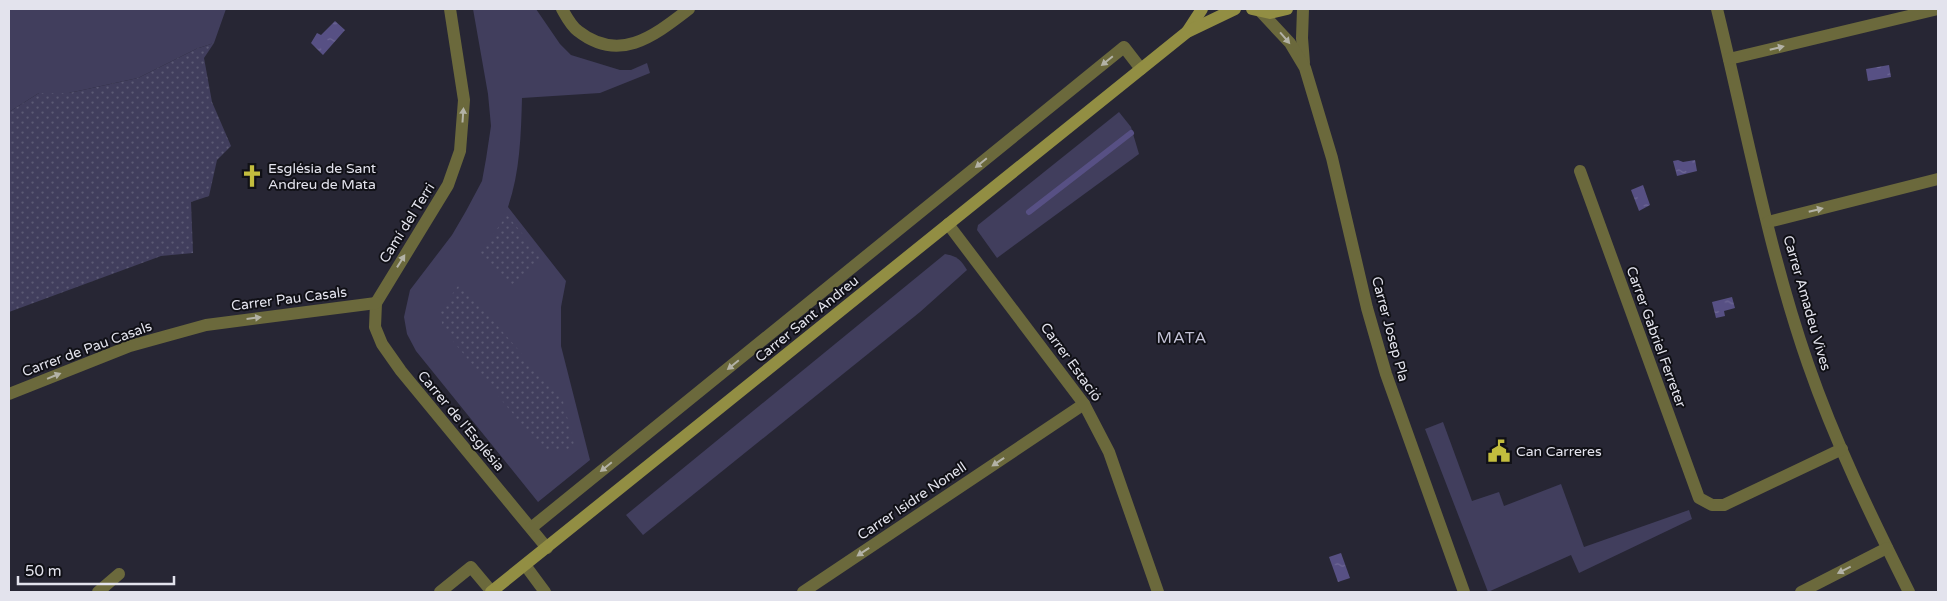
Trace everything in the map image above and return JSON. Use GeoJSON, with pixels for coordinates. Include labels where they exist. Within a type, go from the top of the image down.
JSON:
{"type":"FeatureCollection","features":[{"type":"Feature","properties":{"kind":"main road","name":"Carrer Sant Andreu"},"geometry":{"type":"LineString","coordinates":[[1187,32],[1202,9]]}},
{"type":"Feature","properties":{"kind":"main road","name":"Carrer Sant Andreu"},"geometry":{"type":"LineString","coordinates":[[492,592],[1187,32],[1235,9]]}},
{"type":"Feature","properties":{"kind":"main road"},"geometry":{"type":"LineString","coordinates":[[1256,10],[1270,13],[1288,9]]}},
{"type":"Feature","properties":{"kind":"street","name":"Camí del Terri"},"geometry":{"type":"LineString","coordinates":[[376,303],[448,186],[460,151],[464,100],[450,9]]}},
{"type":"Feature","properties":{"kind":"street"},"geometry":{"type":"LineString","coordinates":[[562,9],[577,31],[599,43],[629,46],[654,35],[689,9]]}},
{"type":"Feature","properties":{"kind":"street","name":"Carrer Josep Pla"},"geometry":{"type":"LineString","coordinates":[[1303,9],[1304,68]]}},
{"type":"Feature","properties":{"kind":"street","name":"Carrer Amadeu Vives"},"geometry":{"type":"LineString","coordinates":[[1717,9],[1768,222],[1800,340],[1818,393],[1842,449],[1909,592]]}},
{"type":"Feature","properties":{"kind":"street"},"geometry":{"type":"LineString","coordinates":[[1729,59],[1938,9]]}},
{"type":"Feature","properties":{"kind":"street","name":"Carrer Josep Pla"},"geometry":{"type":"LineString","coordinates":[[1256,10],[1290,43],[1304,68],[1332,158],[1367,308],[1386,374],[1464,592]]}},
{"type":"Feature","properties":{"kind":"street","name":"Carrer Sant Andreu"},"geometry":{"type":"LineString","coordinates":[[531,528],[1124,47],[1141,69]]}},
{"type":"Feature","properties":{"kind":"street","name":"Carrer Gabriel Ferreter"},"geometry":{"type":"LineString","coordinates":[[1580,171],[1699,498],[1712,505],[1724,505],[1842,449]]}},
{"type":"Feature","properties":{"kind":"street"},"geometry":{"type":"LineString","coordinates":[[1768,222],[1938,179]]}},
{"type":"Feature","properties":{"kind":"street","name":"Carrer Estació"},"geometry":{"type":"LineString","coordinates":[[948,224],[1084,404],[1109,452],[1158,592]]}},
{"type":"Feature","properties":{"kind":"street","name":"Carrer Pau Casals"},"geometry":{"type":"LineString","coordinates":[[206,325],[376,303]]}},
{"type":"Feature","properties":{"kind":"street","name":"Carrer de l'Església"},"geometry":{"type":"LineString","coordinates":[[376,303],[375,327],[382,344],[401,371],[546,548]]}},
{"type":"Feature","properties":{"kind":"street","name":"Carrer de Pau Casals"},"geometry":{"type":"LineString","coordinates":[[9,394],[130,346],[206,325]]}},
{"type":"Feature","properties":{"kind":"street","name":"Carrer Isidre Nonell"},"geometry":{"type":"LineString","coordinates":[[803,592],[1084,404]]}},
{"type":"Feature","properties":{"kind":"street"},"geometry":{"type":"LineString","coordinates":[[1801,592],[1887,548]]}},
{"type":"Feature","properties":{"kind":"street"},"geometry":{"type":"LineString","coordinates":[[525,565],[545,592]]}},
{"type":"Feature","properties":{"kind":"street","name":"Carrer Sant Andreu"},"geometry":{"type":"LineString","coordinates":[[440,592],[472,567],[492,592]]}},
{"type":"Feature","properties":{"kind":"street"},"geometry":{"type":"LineString","coordinates":[[98,592],[119,574]]}},
{"type":"Feature","properties":{"kind":"shaded area"},"geometry":{"type":"Polygon","coordinates":[[[9,9],[226,9],[214,43],[196,49],[138,78],[69,93],[39,93],[9,112],[9,9]]]}},
{"type":"Feature","properties":{"kind":"shaded area"},"geometry":{"type":"Polygon","coordinates":[[[473,9],[536,9],[560,44],[571,55],[620,70],[631,70],[647,63],[650,73],[600,93],[522,98],[517,167],[508,207],[566,281],[561,307],[561,346],[590,460],[538,502],[416,351],[407,334],[404,317],[410,290],[452,235],[482,181],[491,126],[488,94],[473,9]]]}},
{"type":"Feature","properties":{"kind":"shaded area"},"geometry":{"type":"Polygon","coordinates":[[[214,43],[204,58],[212,102],[231,146],[217,160],[209,196],[191,202],[193,253],[161,256],[9,312],[9,112],[39,93],[69,93],[138,78],[196,49],[214,43]]]}},
{"type":"Feature","properties":{"kind":"shaded area"},"geometry":{"type":"Polygon","coordinates":[[[1119,112],[1131,127],[1139,154],[997,258],[977,230],[978,225],[1119,112]]]}},
{"type":"Feature","properties":{"kind":"shaded area"},"geometry":{"type":"Polygon","coordinates":[[[507,215],[543,259],[510,286],[480,253],[507,215]]]}},
{"type":"Feature","properties":{"kind":"shaded area"},"geometry":{"type":"Polygon","coordinates":[[[945,254],[958,259],[967,270],[920,312],[643,535],[626,515],[945,254]]]}},
{"type":"Feature","properties":{"kind":"shaded area"},"geometry":{"type":"Polygon","coordinates":[[[460,283],[563,401],[574,444],[567,450],[542,449],[443,329],[440,312],[460,283]]]}},
{"type":"Feature","properties":{"kind":"shaded area"},"geometry":{"type":"Polygon","coordinates":[[[1443,422],[1472,501],[1499,492],[1504,506],[1561,484],[1584,547],[1689,510],[1692,519],[1579,573],[1571,555],[1488,592],[1425,429],[1443,422]]]}},
{"type":"Feature","properties":{"kind":"water"},"geometry":{"type":"Polygon","coordinates":[[[335,21],[345,30],[323,55],[311,43],[317,33],[321,35],[335,21]]]}},
{"type":"Feature","properties":{"kind":"water"},"geometry":{"type":"Polygon","coordinates":[[[1889,65],[1891,77],[1868,81],[1866,69],[1889,65]]]}},
{"type":"Feature","properties":{"kind":"water"},"geometry":{"type":"Polygon","coordinates":[[[1695,160],[1697,171],[1677,176],[1673,161],[1683,162],[1695,160]]]}},
{"type":"Feature","properties":{"kind":"water"},"geometry":{"type":"Polygon","coordinates":[[[1643,185],[1650,205],[1639,211],[1631,190],[1643,185]]]}},
{"type":"Feature","properties":{"kind":"water"},"geometry":{"type":"Polygon","coordinates":[[[1732,297],[1735,308],[1724,311],[1725,316],[1716,318],[1712,302],[1732,297]]]}},
{"type":"Feature","properties":{"kind":"water"},"geometry":{"type":"Polygon","coordinates":[[[1341,553],[1350,578],[1338,582],[1329,557],[1341,553]]]}},
{"type":"Feature","properties":{"kind":"waterway"},"geometry":{"type":"LineString","coordinates":[[1029,212],[1131,133]]}},
{"type":"Feature","properties":{"kind":"place","name":"Església de Sant Andreu de Mata"},"geometry":{"type":"Point","coordinates":[252,176]}},
{"type":"Feature","properties":{"kind":"place","name":"Can Carreres"},"geometry":{"type":"Point","coordinates":[1499,451]}},
{"type":"Feature","properties":{"kind":"district","name":"MATA"},"geometry":{"type":"Point","coordinates":[1182,338]}}]}
